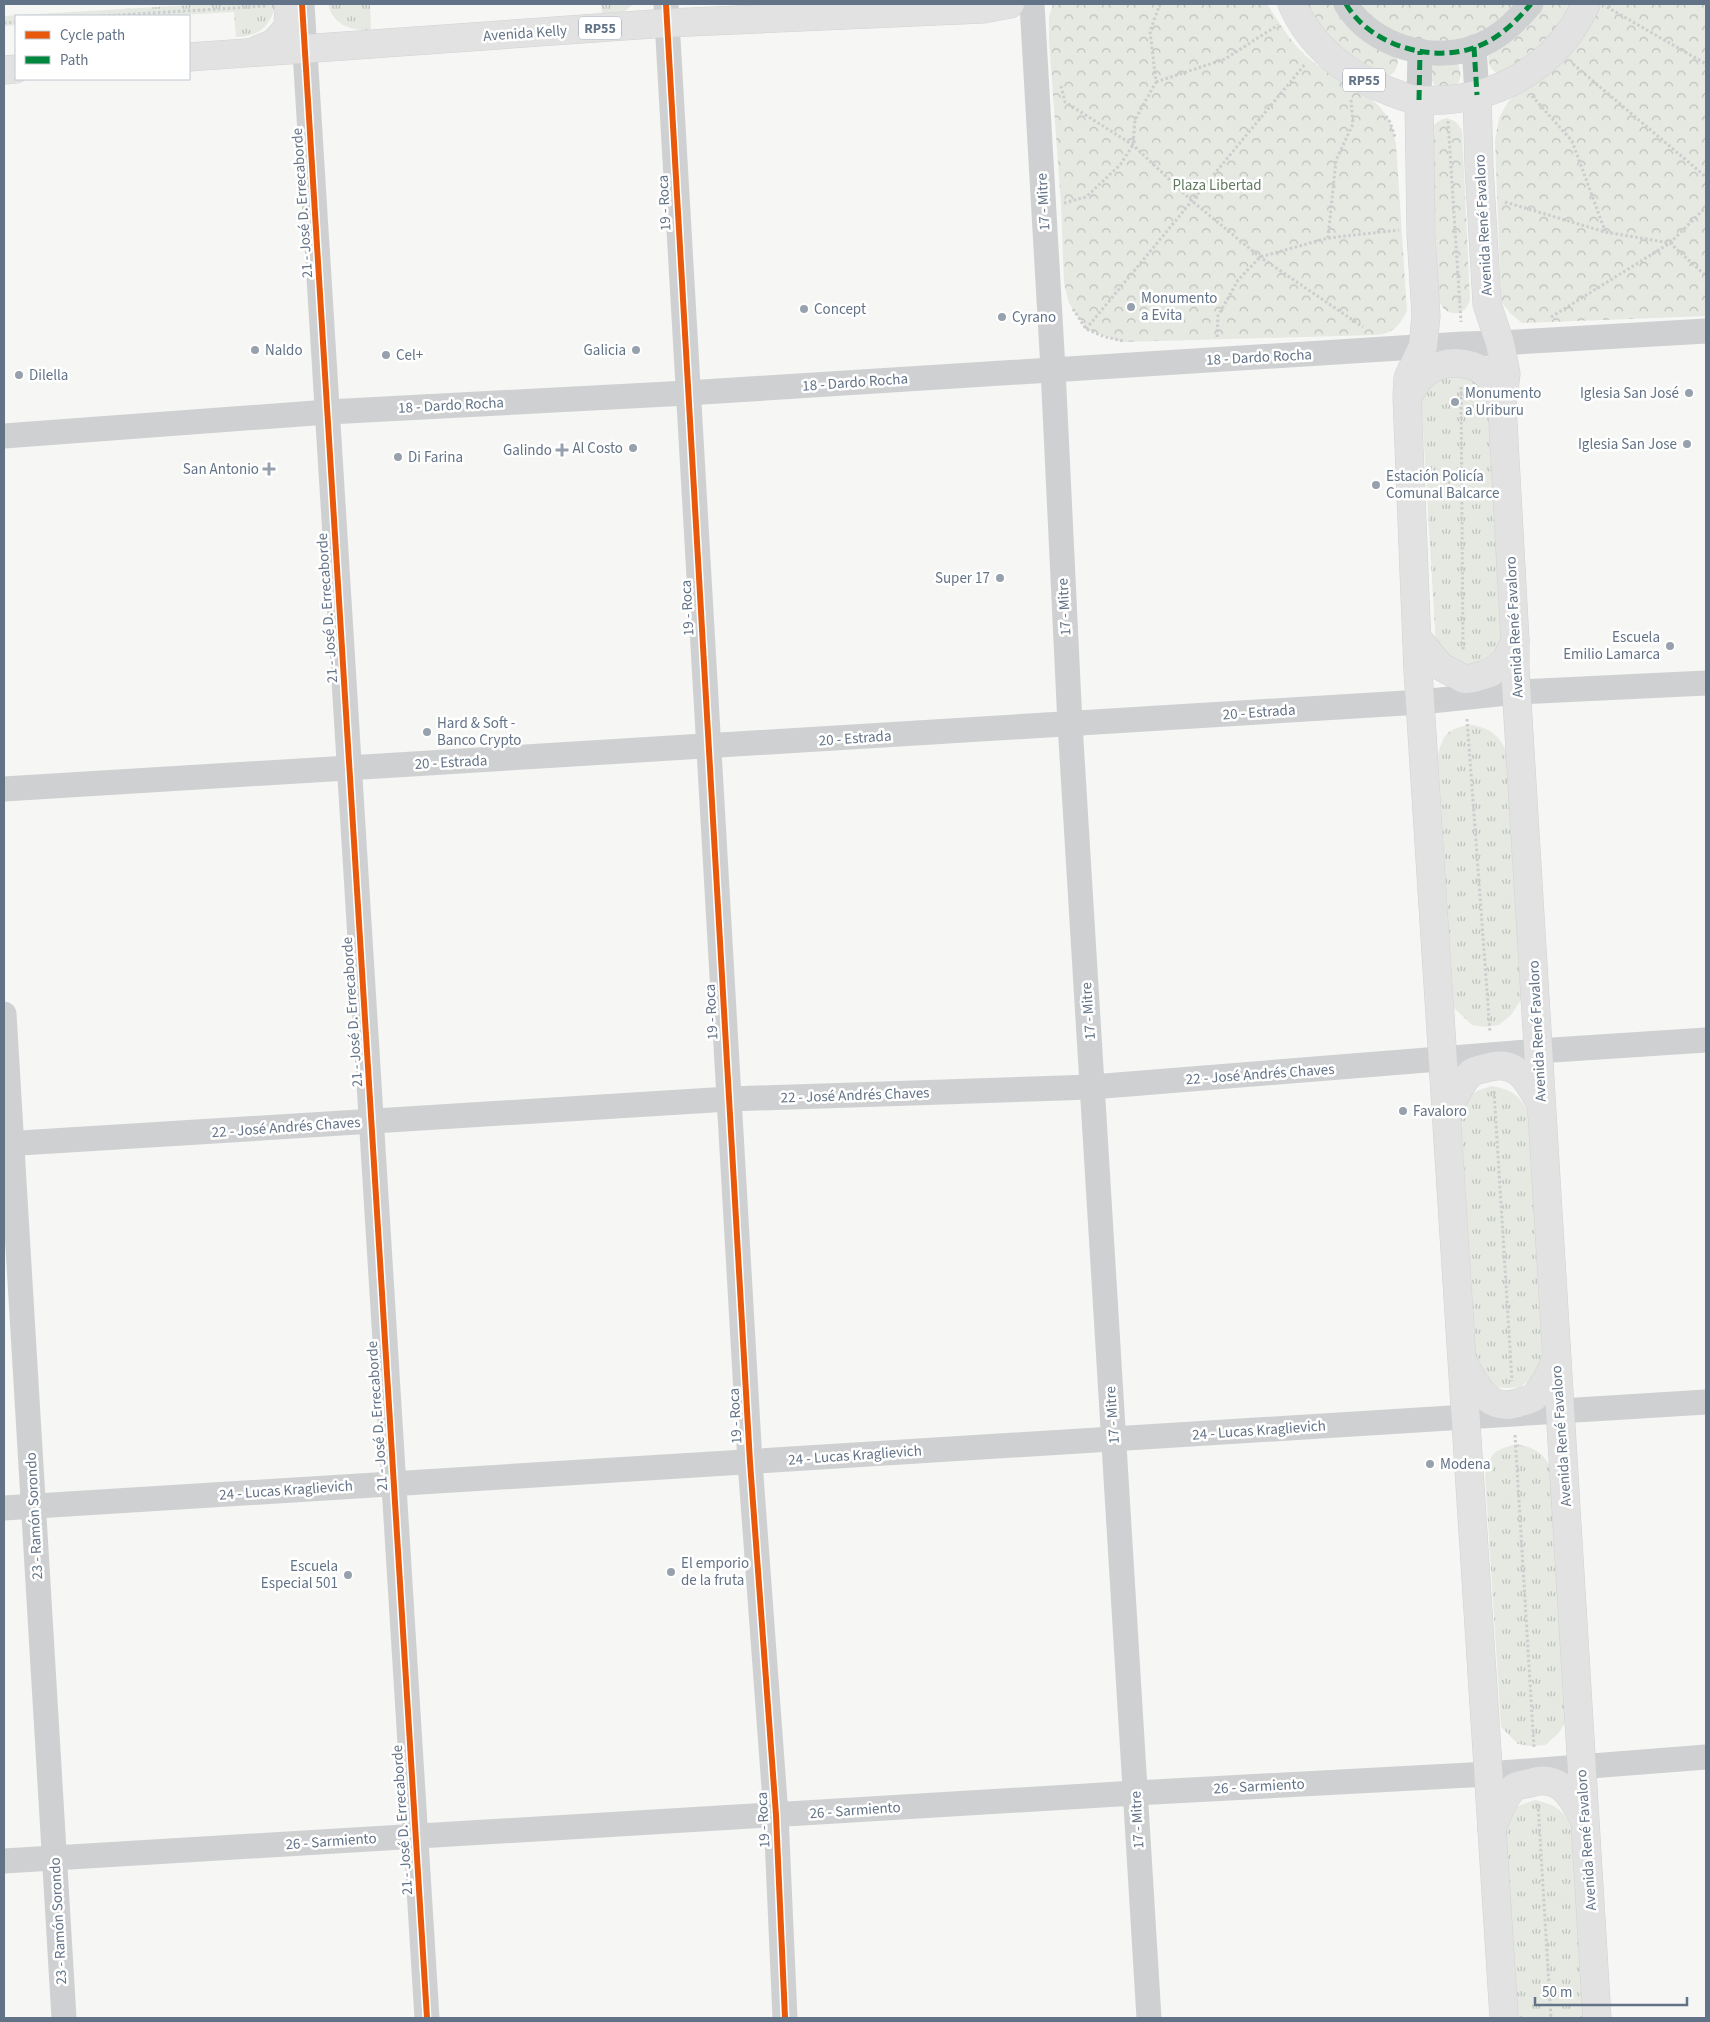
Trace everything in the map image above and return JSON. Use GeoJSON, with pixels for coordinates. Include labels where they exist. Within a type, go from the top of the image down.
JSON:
{"type":"FeatureCollection","features":[{"type":"Feature","properties":{"kind":"main road"},"geometry":{"type":"LineString","coordinates":[[251,52],[274,43],[288,28],[289,4]]}},
{"type":"Feature","properties":{"kind":"main road","name":"Avenida Kelly"},"geometry":{"type":"LineString","coordinates":[[190,57],[305,48],[671,10],[718,21],[1010,4]]}},
{"type":"Feature","properties":{"kind":"main road","name":"RP55"},"geometry":{"type":"LineString","coordinates":[[1283,15],[1298,16],[1320,47],[1341,67],[1370,84],[1419,100],[1447,99],[1477,95],[1500,88],[1530,72],[1557,49],[1577,22],[1586,4]]}},
{"type":"Feature","properties":{"kind":"main road","name":"Avenida René Favaloro"},"geometry":{"type":"LineString","coordinates":[[1477,95],[1487,304],[1500,343],[1506,374],[1502,404],[1516,640],[1517,692],[1597,2018]]}},
{"type":"Feature","properties":{"kind":"main road"},"geometry":{"type":"LineString","coordinates":[[1419,100],[1421,234],[1426,316],[1423,346],[1408,378],[1407,397],[1421,702],[1504,2018]]}},
{"type":"Feature","properties":{"kind":"main road"},"geometry":{"type":"LineString","coordinates":[[1407,397],[1421,377],[1460,353],[1495,385],[1502,404]]}},
{"type":"Feature","properties":{"kind":"main road"},"geometry":{"type":"LineString","coordinates":[[1418,639],[1440,666],[1464,689],[1473,678],[1490,673],[1506,661],[1516,640]]}},
{"type":"Feature","properties":{"kind":"main road"},"geometry":{"type":"LineString","coordinates":[[1446,1112],[1472,1072],[1493,1060],[1513,1067],[1529,1081],[1541,1104]]}},
{"type":"Feature","properties":{"kind":"main road"},"geometry":{"type":"LineString","coordinates":[[1462,1361],[1477,1389],[1493,1403],[1514,1409],[1534,1398],[1546,1382],[1556,1359]]}},
{"type":"Feature","properties":{"kind":"main road"},"geometry":{"type":"LineString","coordinates":[[1492,1830],[1503,1803],[1515,1787],[1536,1775],[1556,1782],[1572,1796],[1585,1821]]}},
{"type":"Feature","properties":{"kind":"street","name":"21 - José D. Errecaborde"},"geometry":{"type":"LineString","coordinates":[[302,4],[427,2018]]}},
{"type":"Feature","properties":{"kind":"street","name":"17 - Mitre"},"geometry":{"type":"LineString","coordinates":[[1032,4],[1053,369],[1070,724],[1149,2018]]}},
{"type":"Feature","properties":{"kind":"street"},"geometry":{"type":"LineString","coordinates":[[1346,4],[1373,32],[1401,47],[1432,53],[1457,52],[1481,45],[1511,27],[1531,4]]}},
{"type":"Feature","properties":{"kind":"street","name":"19 - Roca"},"geometry":{"type":"LineString","coordinates":[[671,10],[688,393],[708,747],[750,1462],[776,1815],[785,2018]]}},
{"type":"Feature","properties":{"kind":"street","name":"Avenida René Favaloro"},"geometry":{"type":"LineString","coordinates":[[1474,47],[1477,95]]}},
{"type":"Feature","properties":{"kind":"street"},"geometry":{"type":"LineString","coordinates":[[1419,100],[1420,51]]}},
{"type":"Feature","properties":{"kind":"street","name":"18 - Dardo Rocha"},"geometry":{"type":"LineString","coordinates":[[4,436],[328,412],[688,393],[1423,346],[1460,353],[1500,343],[1706,331]]}},
{"type":"Feature","properties":{"kind":"street","name":"20 - Estrada"},"geometry":{"type":"LineString","coordinates":[[4,789],[1421,702],[1464,689],[1517,692],[1706,682]]}},
{"type":"Feature","properties":{"kind":"street","name":"23 - Ramón Sorondo"},"geometry":{"type":"LineString","coordinates":[[4,1014],[8,1144],[34,1506],[64,2018]]}},
{"type":"Feature","properties":{"kind":"street","name":"22 - José Andrés Chaves"},"geometry":{"type":"LineString","coordinates":[[8,1144],[729,1100],[1092,1087],[1443,1060],[1493,1060],[1538,1052],[1706,1040]]}},
{"type":"Feature","properties":{"kind":"street","name":"24 - Lucas Kraglievich"},"geometry":{"type":"LineString","coordinates":[[4,1508],[1466,1417],[1514,1409],[1560,1411],[1706,1402]]}},
{"type":"Feature","properties":{"kind":"street","name":"26 - Sarmiento"},"geometry":{"type":"LineString","coordinates":[[4,1861],[1136,1793],[1488,1774],[1536,1775],[1582,1766],[1706,1757]]}},
{"type":"Feature","properties":{"kind":"path"},"geometry":{"type":"LineString","coordinates":[[118,15],[289,4]]}},
{"type":"Feature","properties":{"kind":"path"},"geometry":{"type":"LineString","coordinates":[[1061,194],[1062,204],[1086,197],[1120,165],[1133,145],[1136,120],[1156,82],[1150,31],[1160,4]]}},
{"type":"Feature","properties":{"kind":"path"},"geometry":{"type":"LineString","coordinates":[[1602,4],[1706,64]]}},
{"type":"Feature","properties":{"kind":"path"},"geometry":{"type":"LineString","coordinates":[[1156,82],[1225,59],[1283,15],[1285,30]]}},
{"type":"Feature","properties":{"kind":"path"},"geometry":{"type":"LineString","coordinates":[[1086,329],[1320,47]]}},
{"type":"Feature","properties":{"kind":"path"},"geometry":{"type":"LineString","coordinates":[[1557,49],[1706,177]]}},
{"type":"Feature","properties":{"kind":"path"},"geometry":{"type":"LineString","coordinates":[[1060,84],[1065,102],[1133,145],[1192,201],[1260,257],[1368,330]]}},
{"type":"Feature","properties":{"kind":"path"},"geometry":{"type":"LineString","coordinates":[[1530,94],[1572,141],[1605,232]]}},
{"type":"Feature","properties":{"kind":"path"},"geometry":{"type":"LineString","coordinates":[[1328,238],[1336,160],[1353,124],[1351,95]]}},
{"type":"Feature","properties":{"kind":"path"},"geometry":{"type":"LineString","coordinates":[[1447,99],[1461,374],[1464,689],[1493,1060],[1551,2018]]}},
{"type":"Feature","properties":{"kind":"path"},"geometry":{"type":"LineString","coordinates":[[1385,114],[1390,122],[1396,144]]}},
{"type":"Feature","properties":{"kind":"path"},"geometry":{"type":"LineString","coordinates":[[1498,200],[1605,232],[1670,243],[1706,276]]}},
{"type":"Feature","properties":{"kind":"path"},"geometry":{"type":"LineString","coordinates":[[1548,318],[1670,243],[1706,207]]}},
{"type":"Feature","properties":{"kind":"path"},"geometry":{"type":"LineString","coordinates":[[1217,340],[1218,316],[1238,280],[1260,257],[1328,238],[1402,229],[1402,238]]}},
{"type":"Feature","properties":{"kind":"path"},"geometry":{"type":"LineString","coordinates":[[1069,303],[1086,329],[1114,339],[1132,341]]}},
{"type":"Feature","properties":{"kind":"green space"},"geometry":{"type":"Polygon","coordinates":[[[207,4],[276,5],[267,25],[262,29],[251,35],[236,37],[234,12],[181,15],[21,15],[207,4]]]}},
{"type":"Feature","properties":{"kind":"green space"},"geometry":{"type":"Polygon","coordinates":[[[328,4],[396,4],[370,5],[371,30],[364,30],[350,28],[339,22],[330,11],[328,4]]]}},
{"type":"Feature","properties":{"kind":"green space"},"geometry":{"type":"Polygon","coordinates":[[[601,4],[633,4],[619,13],[602,16],[601,4]]]}},
{"type":"Feature","properties":{"kind":"green space","name":"Plaza Libertad"},"geometry":{"type":"Polygon","coordinates":[[[1053,4],[1267,4],[1287,34],[1305,55],[1375,102],[1390,122],[1396,144],[1407,311],[1398,325],[1387,333],[1376,335],[1122,342],[1086,329],[1069,303],[1064,283],[1061,204],[1049,40],[1049,17],[1053,4]]]}},
{"type":"Feature","properties":{"kind":"green space"},"geometry":{"type":"Polygon","coordinates":[[[1301,4],[1334,4],[1397,55],[1396,70],[1389,76],[1353,63],[1301,4]]]}},
{"type":"Feature","properties":{"kind":"green space"},"geometry":{"type":"Polygon","coordinates":[[[1360,4],[1518,4],[1487,31],[1466,38],[1433,41],[1400,34],[1372,17],[1360,4]]]}},
{"type":"Feature","properties":{"kind":"green space"},"geometry":{"type":"Polygon","coordinates":[[[1541,4],[1576,4],[1547,45],[1499,74],[1490,66],[1488,60],[1489,53],[1541,4]]]}},
{"type":"Feature","properties":{"kind":"green space"},"geometry":{"type":"Polygon","coordinates":[[[1601,4],[1706,4],[1706,316],[1522,323],[1510,313],[1501,301],[1495,141],[1499,118],[1508,102],[1598,10],[1601,4]]]}},
{"type":"Feature","properties":{"kind":"green space"},"geometry":{"type":"Polygon","coordinates":[[[15,15],[15,25],[4,26],[4,16],[15,15]]]}},
{"type":"Feature","properties":{"kind":"green space"},"geometry":{"type":"Polygon","coordinates":[[[1456,62],[1460,74],[1456,86],[1437,87],[1431,77],[1433,65],[1456,62]]]}},
{"type":"Feature","properties":{"kind":"green space"},"geometry":{"type":"Polygon","coordinates":[[[1447,118],[1456,122],[1462,130],[1470,299],[1468,305],[1459,313],[1449,312],[1441,305],[1439,299],[1431,134],[1436,123],[1447,118]]]}},
{"type":"Feature","properties":{"kind":"green space"},"geometry":{"type":"Polygon","coordinates":[[[1445,375],[1471,378],[1489,395],[1503,639],[1494,654],[1481,664],[1467,665],[1454,663],[1436,646],[1421,394],[1445,375]]]}},
{"type":"Feature","properties":{"kind":"green space"},"geometry":{"type":"Polygon","coordinates":[[[1469,724],[1492,732],[1506,750],[1521,1000],[1511,1015],[1499,1025],[1485,1027],[1472,1025],[1454,1008],[1438,755],[1442,741],[1451,731],[1469,724]]]}},
{"type":"Feature","properties":{"kind":"green space"},"geometry":{"type":"Polygon","coordinates":[[[1492,1086],[1505,1089],[1514,1094],[1528,1112],[1543,1362],[1533,1377],[1521,1387],[1494,1387],[1477,1369],[1461,1117],[1465,1103],[1470,1096],[1492,1086]]]}},
{"type":"Feature","properties":{"kind":"green space"},"geometry":{"type":"Polygon","coordinates":[[[1516,1444],[1529,1447],[1538,1452],[1552,1470],[1567,1720],[1558,1734],[1545,1745],[1531,1746],[1518,1744],[1501,1727],[1485,1475],[1489,1461],[1494,1454],[1516,1444]]]}},
{"type":"Feature","properties":{"kind":"green space"},"geometry":{"type":"Polygon","coordinates":[[[1535,1800],[1557,1808],[1572,1826],[1583,2018],[1516,2018],[1505,1831],[1511,1813],[1517,1807],[1535,1800]]]}},
{"type":"Feature","properties":{"kind":"marked path"},"geometry":{"type":"LineString","coordinates":[[1346,4],[1357,19],[1371,31],[1388,41],[1406,48],[1445,53],[1464,51],[1489,41],[1509,27],[1531,4]]}},
{"type":"Feature","properties":{"kind":"marked path"},"geometry":{"type":"LineString","coordinates":[[1474,47],[1477,95]]}},
{"type":"Feature","properties":{"kind":"marked path"},"geometry":{"type":"LineString","coordinates":[[1419,100],[1420,51]]}},
{"type":"Feature","properties":{"kind":"cycle path"},"geometry":{"type":"LineString","coordinates":[[302,4],[427,2018]]}},
{"type":"Feature","properties":{"kind":"cycle path"},"geometry":{"type":"LineString","coordinates":[[666,4],[750,1462],[776,1815],[785,2018]]}},
{"type":"Feature","properties":{"kind":"place","name":"Monumento a Evita"},"geometry":{"type":"Point","coordinates":[1131,307]}},
{"type":"Feature","properties":{"kind":"place","name":"Concept"},"geometry":{"type":"Point","coordinates":[804,309]}},
{"type":"Feature","properties":{"kind":"place","name":"Cyrano"},"geometry":{"type":"Point","coordinates":[1002,317]}},
{"type":"Feature","properties":{"kind":"place","name":"Naldo"},"geometry":{"type":"Point","coordinates":[255,350]}},
{"type":"Feature","properties":{"kind":"place","name":"Galicia"},"geometry":{"type":"Point","coordinates":[636,350]}},
{"type":"Feature","properties":{"kind":"place","name":"Cel+"},"geometry":{"type":"Point","coordinates":[386,355]}},
{"type":"Feature","properties":{"kind":"place","name":"Dilella"},"geometry":{"type":"Point","coordinates":[19,375]}},
{"type":"Feature","properties":{"kind":"place","name":"Iglesia San José"},"geometry":{"type":"Point","coordinates":[1689,393]}},
{"type":"Feature","properties":{"kind":"place","name":"Monumento a Uriburu"},"geometry":{"type":"Point","coordinates":[1455,402]}},
{"type":"Feature","properties":{"kind":"place","name":"Iglesia San Jose"},"geometry":{"type":"Point","coordinates":[1687,444]}},
{"type":"Feature","properties":{"kind":"place","name":"Al Costo"},"geometry":{"type":"Point","coordinates":[633,448]}},
{"type":"Feature","properties":{"kind":"place","name":"Galindo"},"geometry":{"type":"Point","coordinates":[562,450]}},
{"type":"Feature","properties":{"kind":"place","name":"Di Farina"},"geometry":{"type":"Point","coordinates":[398,457]}},
{"type":"Feature","properties":{"kind":"place","name":"San Antonio"},"geometry":{"type":"Point","coordinates":[269,469]}},
{"type":"Feature","properties":{"kind":"place","name":"Estación Policía Comunal Balcarce"},"geometry":{"type":"Point","coordinates":[1376,485]}},
{"type":"Feature","properties":{"kind":"place","name":"Super 17"},"geometry":{"type":"Point","coordinates":[1000,578]}},
{"type":"Feature","properties":{"kind":"place","name":"Escuela Emilio Lamarca"},"geometry":{"type":"Point","coordinates":[1670,646]}},
{"type":"Feature","properties":{"kind":"place","name":"Hard & Soft - Banco Crypto"},"geometry":{"type":"Point","coordinates":[427,732]}},
{"type":"Feature","properties":{"kind":"place","name":"Favaloro"},"geometry":{"type":"Point","coordinates":[1403,1111]}},
{"type":"Feature","properties":{"kind":"place","name":"Modena"},"geometry":{"type":"Point","coordinates":[1430,1464]}},
{"type":"Feature","properties":{"kind":"place","name":"El emporio de la fruta"},"geometry":{"type":"Point","coordinates":[671,1572]}},
{"type":"Feature","properties":{"kind":"place","name":"Escuela Especial 501"},"geometry":{"type":"Point","coordinates":[348,1575]}}]}
